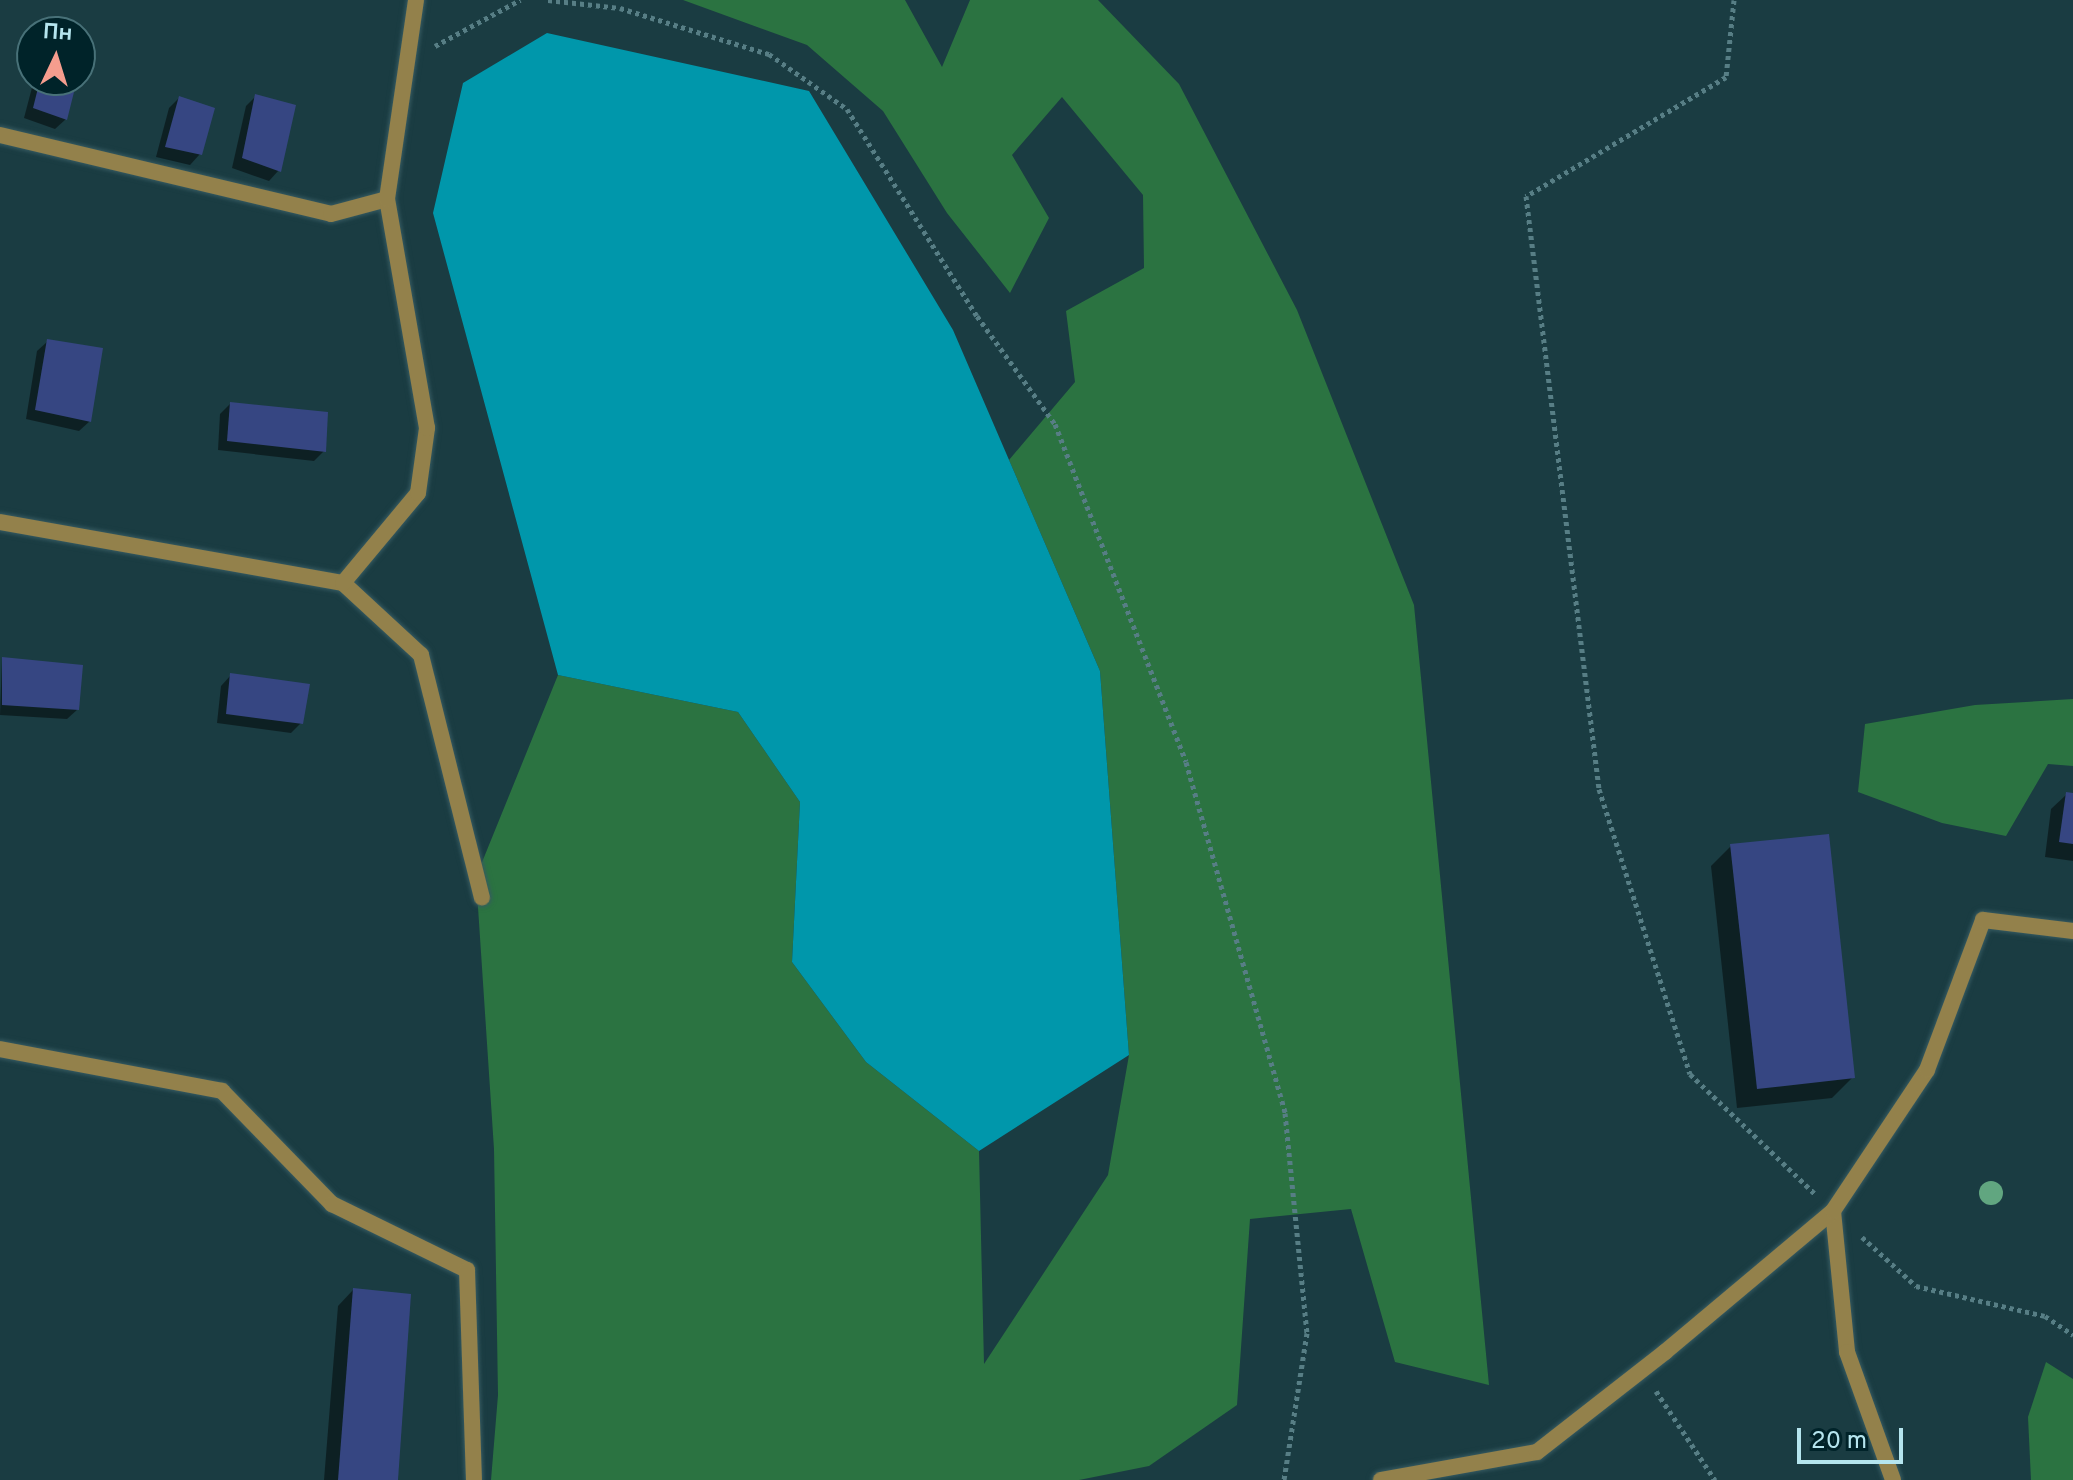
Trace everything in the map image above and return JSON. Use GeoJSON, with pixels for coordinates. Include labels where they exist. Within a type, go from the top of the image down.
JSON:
{"type":"FeatureCollection","features":[{"type":"Feature","properties":{"kind":"street"},"geometry":{"type":"LineString","coordinates":[[343,583],[418,493],[427,428],[387,199],[416,0]]}},
{"type":"Feature","properties":{"kind":"street"},"geometry":{"type":"LineString","coordinates":[[0,135],[331,214],[387,199]]}},
{"type":"Feature","properties":{"kind":"street"},"geometry":{"type":"LineString","coordinates":[[0,522],[343,583],[421,655],[482,897]]}},
{"type":"Feature","properties":{"kind":"street"},"geometry":{"type":"LineString","coordinates":[[1381,1480],[1537,1452],[1642,1370],[1833,1211],[1927,1070],[1983,920],[2073,931]]}},
{"type":"Feature","properties":{"kind":"street"},"geometry":{"type":"LineString","coordinates":[[0,1049],[222,1091],[332,1204],[467,1270],[474,1480]]}},
{"type":"Feature","properties":{"kind":"street"},"geometry":{"type":"LineString","coordinates":[[1833,1211],[1847,1352],[1893,1480]]}},
{"type":"Feature","properties":{"kind":"path"},"geometry":{"type":"LineString","coordinates":[[409,60],[520,0]]}},
{"type":"Feature","properties":{"kind":"path"},"geometry":{"type":"LineString","coordinates":[[548,0],[620,8],[769,54],[847,109],[977,316],[1055,424],[1186,762],[1285,1113],[1307,1333],[1284,1480]]}},
{"type":"Feature","properties":{"kind":"path"},"geometry":{"type":"LineString","coordinates":[[1734,0],[1726,77],[1526,196],[1599,789],[1690,1074],[1916,1286],[2045,1316],[2073,1335]]}},
{"type":"Feature","properties":{"kind":"path"},"geometry":{"type":"LineString","coordinates":[[1642,1370],[1715,1480]]}},
{"type":"Feature","properties":{"kind":"green space"},"geometry":{"type":"Polygon","coordinates":[[[683,0],[905,0],[942,67],[970,0],[1098,0],[1179,84],[1297,310],[1414,605],[1489,1385],[1395,1362],[1351,1209],[1250,1219],[1237,1405],[1149,1466],[1079,1480],[491,1480],[498,1395],[494,1149],[476,877],[558,675],[738,712],[800,802],[792,962],[866,1062],[979,1151],[984,1364],[1108,1175],[1129,1055],[1100,671],[1009,460],[1075,382],[1066,311],[1144,268],[1143,195],[1062,97],[1012,155],[1049,218],[1010,293],[947,213],[883,111],[807,45],[683,0]]]}},
{"type":"Feature","properties":{"kind":"green space"},"geometry":{"type":"Polygon","coordinates":[[[2073,699],[2073,766],[2048,764],[2006,836],[1942,823],[1858,792],[1865,724],[1975,705],[2073,699]]]}},
{"type":"Feature","properties":{"kind":"green space"},"geometry":{"type":"Polygon","coordinates":[[[2046,1362],[2073,1379],[2073,1480],[2031,1480],[2028,1417],[2046,1362]]]}},
{"type":"Feature","properties":{"kind":"water"},"geometry":{"type":"Polygon","coordinates":[[[547,33],[809,91],[953,330],[1100,671],[1129,1055],[979,1151],[866,1062],[792,962],[800,802],[738,712],[558,675],[433,213],[463,83],[547,33]]]}},
{"type":"Feature","properties":{"kind":"building"},"geometry":{"type":"Polygon","coordinates":[[[255,94],[296,105],[281,172],[242,158],[255,94]]]}},
{"type":"Feature","properties":{"kind":"building"},"geometry":{"type":"Polygon","coordinates":[[[36,96],[73,96],[67,120],[33,108],[36,96]]]}},
{"type":"Feature","properties":{"kind":"building"},"geometry":{"type":"Polygon","coordinates":[[[179,96],[215,108],[202,155],[165,147],[179,96]]]}},
{"type":"Feature","properties":{"kind":"building"},"geometry":{"type":"Polygon","coordinates":[[[47,339],[103,348],[91,422],[35,410],[47,339]]]}},
{"type":"Feature","properties":{"kind":"building"},"geometry":{"type":"Polygon","coordinates":[[[230,402],[328,412],[326,452],[227,441],[230,402]]]}},
{"type":"Feature","properties":{"kind":"building"},"geometry":{"type":"Polygon","coordinates":[[[2,657],[83,665],[79,710],[2,705],[2,657]]]}},
{"type":"Feature","properties":{"kind":"building"},"geometry":{"type":"Polygon","coordinates":[[[230,673],[310,684],[303,724],[226,714],[230,673]]]}},
{"type":"Feature","properties":{"kind":"building"},"geometry":{"type":"Polygon","coordinates":[[[2066,792],[2073,793],[2073,844],[2059,842],[2066,792]]]}},
{"type":"Feature","properties":{"kind":"building"},"geometry":{"type":"Polygon","coordinates":[[[1829,834],[1855,1078],[1757,1089],[1730,844],[1829,834]]]}},
{"type":"Feature","properties":{"kind":"building"},"geometry":{"type":"Polygon","coordinates":[[[353,1288],[411,1294],[398,1480],[338,1480],[353,1288]]]}}]}
